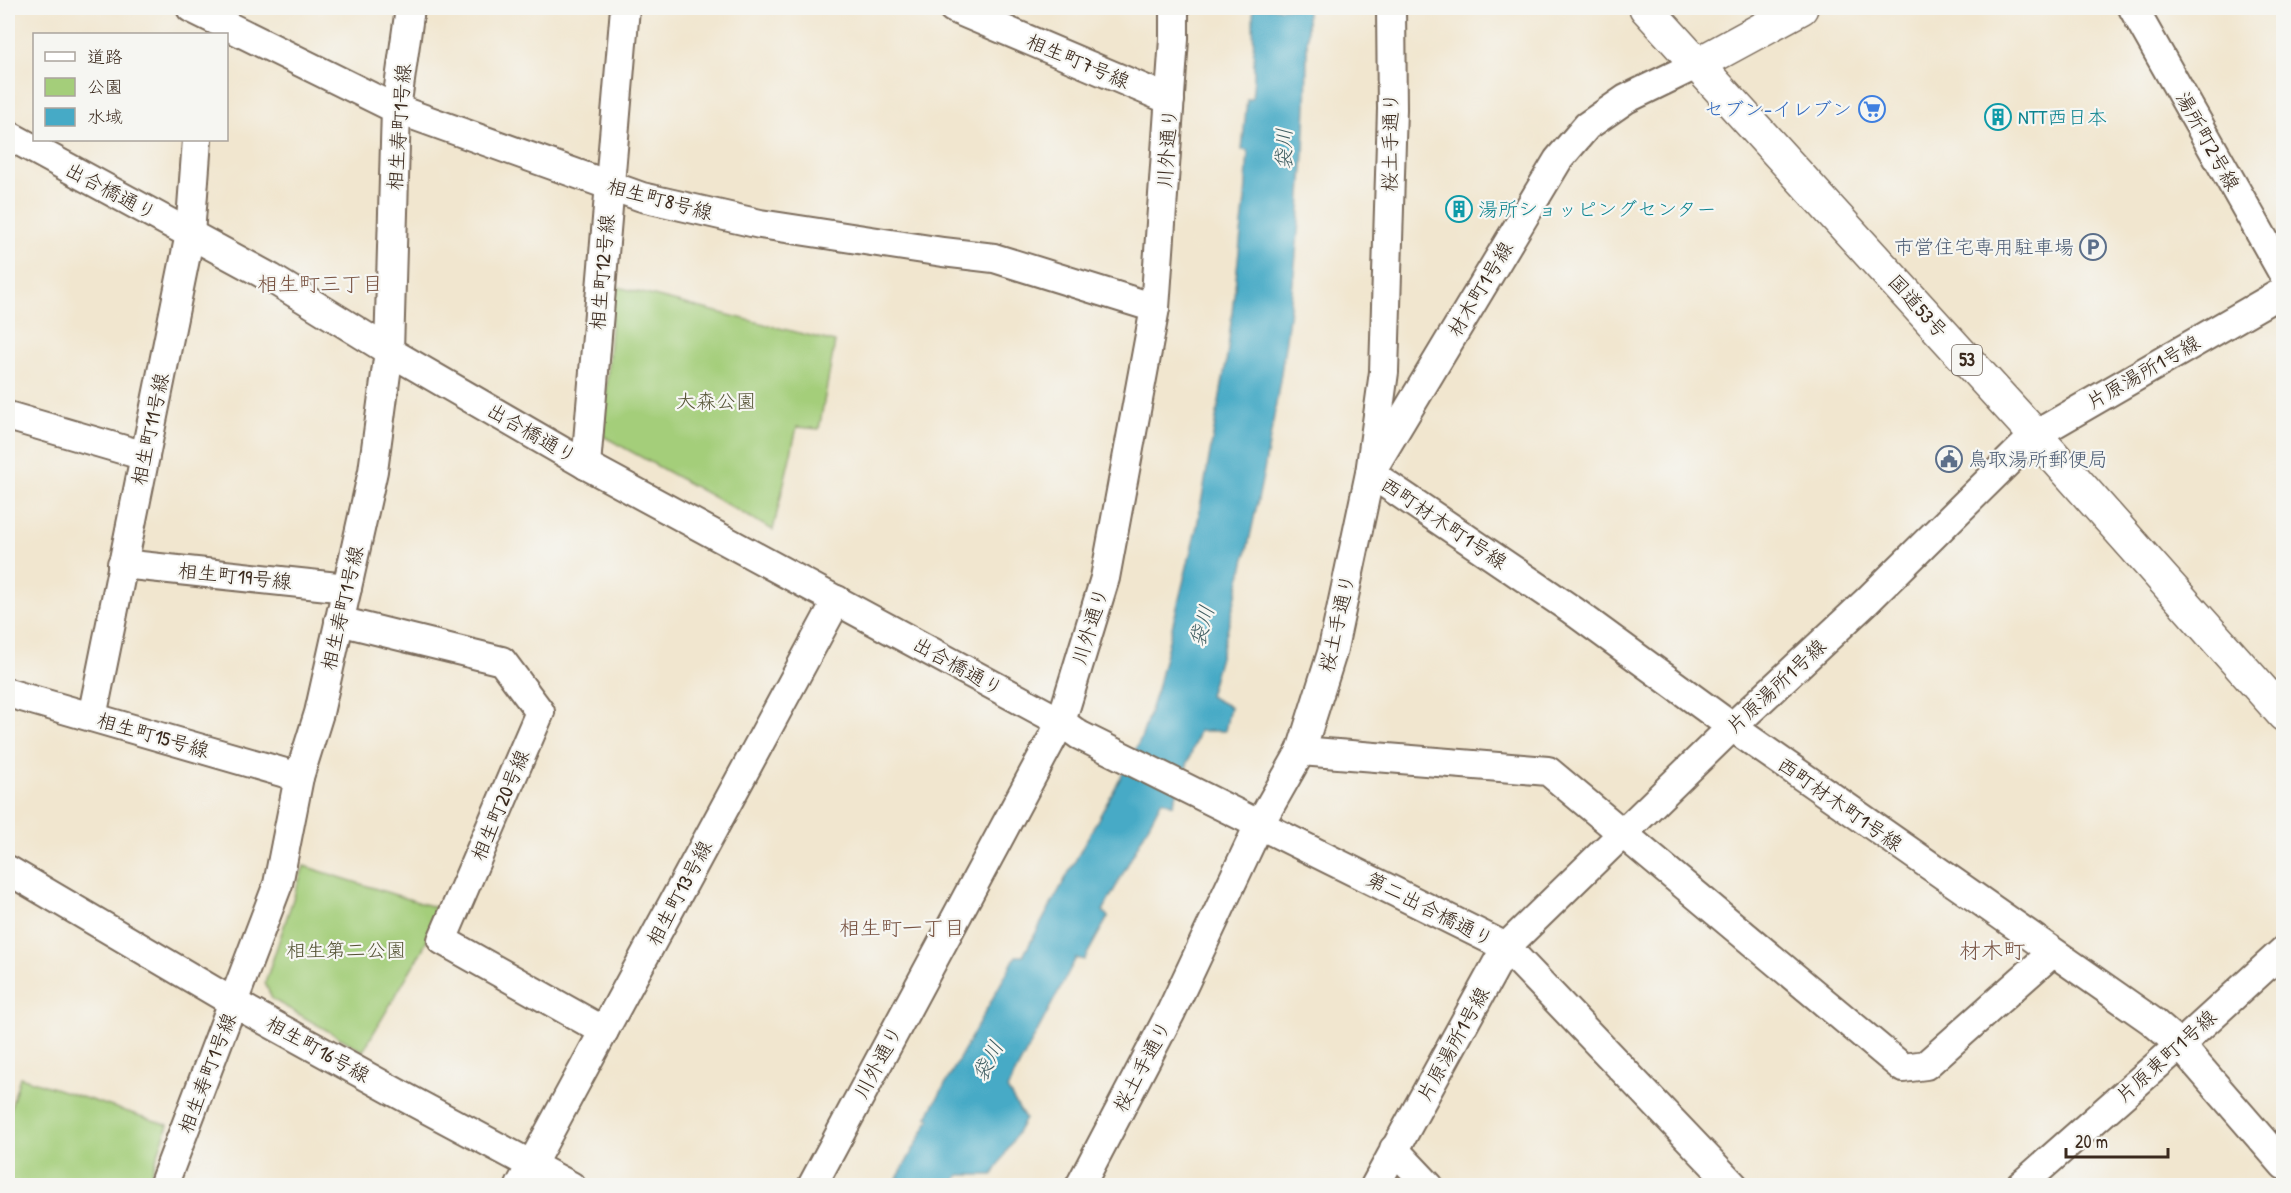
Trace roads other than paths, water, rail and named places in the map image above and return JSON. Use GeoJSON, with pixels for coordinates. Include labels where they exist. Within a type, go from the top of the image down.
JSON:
{"type":"FeatureCollection","features":[{"type":"Feature","properties":{"kind":"main road","name":"国道53号"},"geometry":{"type":"LineString","coordinates":[[1646,8],[2035,435],[2283,715]]}},
{"type":"Feature","properties":{"kind":"main road"},"geometry":{"type":"LineString","coordinates":[[1698,64],[1801,8]]}},
{"type":"Feature","properties":{"kind":"street","name":"相生寿町1号線"},"geometry":{"type":"LineString","coordinates":[[164,1185],[278,884],[299,777],[319,713],[373,471],[389,351],[396,109],[410,8]]}},
{"type":"Feature","properties":{"kind":"street","name":"相生町12号線"},"geometry":{"type":"LineString","coordinates":[[586,465],[625,8]]}},
{"type":"Feature","properties":{"kind":"street","name":"相生町7号線"},"geometry":{"type":"LineString","coordinates":[[953,8],[1170,100]]}},
{"type":"Feature","properties":{"kind":"street","name":"川外通り"},"geometry":{"type":"LineString","coordinates":[[812,1185],[1070,728],[1105,578],[1155,308],[1174,39],[1174,8]]}},
{"type":"Feature","properties":{"kind":"street","name":"桜土手通り"},"geometry":{"type":"LineString","coordinates":[[1088,1180],[1171,1012],[1259,825],[1301,751],[1332,653],[1370,473],[1384,372],[1392,109],[1390,8]]}},
{"type":"Feature","properties":{"kind":"street","name":"湯所町2号線"},"geometry":{"type":"LineString","coordinates":[[2133,8],[2283,275]]}},
{"type":"Feature","properties":{"kind":"street","name":"相生町8号線"},"geometry":{"type":"LineString","coordinates":[[201,16],[396,109],[642,197],[760,224],[994,258],[1155,308]]}},
{"type":"Feature","properties":{"kind":"street","name":"材木町1号線"},"geometry":{"type":"LineString","coordinates":[[1370,473],[1558,160],[1587,126],[1626,99],[1698,64]]}},
{"type":"Feature","properties":{"kind":"street","name":"出合橋通り"},"geometry":{"type":"LineString","coordinates":[[8,135],[271,278],[389,351],[586,465],[1070,728]]}},
{"type":"Feature","properties":{"kind":"street","name":"相生町11号線"},"geometry":{"type":"LineString","coordinates":[[92,717],[190,234],[197,141]]}},
{"type":"Feature","properties":{"kind":"street","name":"片原湯所1号線"},"geometry":{"type":"LineString","coordinates":[[1375,1185],[1506,947],[1732,727],[1867,601],[2035,435],[2283,291]]}},
{"type":"Feature","properties":{"kind":"street"},"geometry":{"type":"LineString","coordinates":[[8,416],[145,456]]}},
{"type":"Feature","properties":{"kind":"street","name":"西町材木町1号線"},"geometry":{"type":"LineString","coordinates":[[1370,473],[1572,610],[1732,727],[2152,1021],[2180,1045],[2283,1165]]}},
{"type":"Feature","properties":{"kind":"street","name":"相生町19号線"},"geometry":{"type":"LineString","coordinates":[[122,564],[347,588]]}},
{"type":"Feature","properties":{"kind":"street","name":"相生町13号線"},"geometry":{"type":"LineString","coordinates":[[526,1175],[837,600]]}},
{"type":"Feature","properties":{"kind":"street","name":"相生町20号線"},"geometry":{"type":"LineString","coordinates":[[339,621],[502,661],[540,712],[442,940],[604,1031]]}},
{"type":"Feature","properties":{"kind":"street","name":"相生町15号線"},"geometry":{"type":"LineString","coordinates":[[8,693],[299,777]]}},
{"type":"Feature","properties":{"kind":"street","name":"第二出合橋通り"},"geometry":{"type":"LineString","coordinates":[[1070,728],[1212,802],[1506,947],[1734,1185]]}},
{"type":"Feature","properties":{"kind":"street"},"geometry":{"type":"LineString","coordinates":[[1301,751],[1548,771],[1903,1068],[1926,1065],[2052,953]]}},
{"type":"Feature","properties":{"kind":"street","name":"相生町16号線"},"geometry":{"type":"LineString","coordinates":[[8,870],[234,1003],[396,1093],[526,1175],[571,1185]]}},
{"type":"Feature","properties":{"kind":"street","name":"片原東町1号線"},"geometry":{"type":"LineString","coordinates":[[2020,1185],[2180,1045],[2283,950]]}},
{"type":"Feature","properties":{"kind":"street"},"geometry":{"type":"LineString","coordinates":[[1395,1149],[1429,1185]]}},
{"type":"Feature","properties":{"kind":"water","name":"袋川"},"geometry":{"type":"Polygon","coordinates":[[[1253,8],[1307,8],[1306,95],[1302,182],[1284,355],[1252,527],[1209,696],[1230,707],[1225,731],[1199,731],[1173,805],[1162,800],[1103,911],[1108,917],[1084,960],[1076,958],[1007,1089],[1025,1119],[993,1175],[959,1175],[953,1185],[893,1186],[930,1119],[927,1117],[1016,956],[1023,956],[1121,777],[1142,736],[1157,689],[1197,526],[1227,357],[1245,199],[1248,151],[1242,150],[1247,99],[1252,99],[1254,78],[1253,8]]]}},
{"type":"Feature","properties":{"kind":"place","name":"セブン-イレブン"},"geometry":{"type":"Point","coordinates":[1872,109]}},
{"type":"Feature","properties":{"kind":"place","name":"NTT西日本"},"geometry":{"type":"Point","coordinates":[1998,117]}},
{"type":"Feature","properties":{"kind":"place","name":"湯所ショッピングセンター"},"geometry":{"type":"Point","coordinates":[1459,209]}},
{"type":"Feature","properties":{"kind":"place","name":"市営住宅専用駐車場"},"geometry":{"type":"Point","coordinates":[2093,247]}},
{"type":"Feature","properties":{"kind":"place","name":"鳥取湯所郵便局"},"geometry":{"type":"Point","coordinates":[1949,459]}},
{"type":"Feature","properties":{"kind":"district","name":"相生町三丁目"},"geometry":{"type":"Point","coordinates":[320,284]}},
{"type":"Feature","properties":{"kind":"district","name":"相生町一丁目"},"geometry":{"type":"Point","coordinates":[902,928]}},
{"type":"Feature","properties":{"kind":"district","name":"材木町"},"geometry":{"type":"Point","coordinates":[1992,950]}},
{"type":"Feature","properties":{"kind":"park label","name":"大森公園"},"geometry":{"type":"Point","coordinates":[716,401]}},
{"type":"Feature","properties":{"kind":"park label","name":"相生第二公園"},"geometry":{"type":"Point","coordinates":[346,950]}}]}
